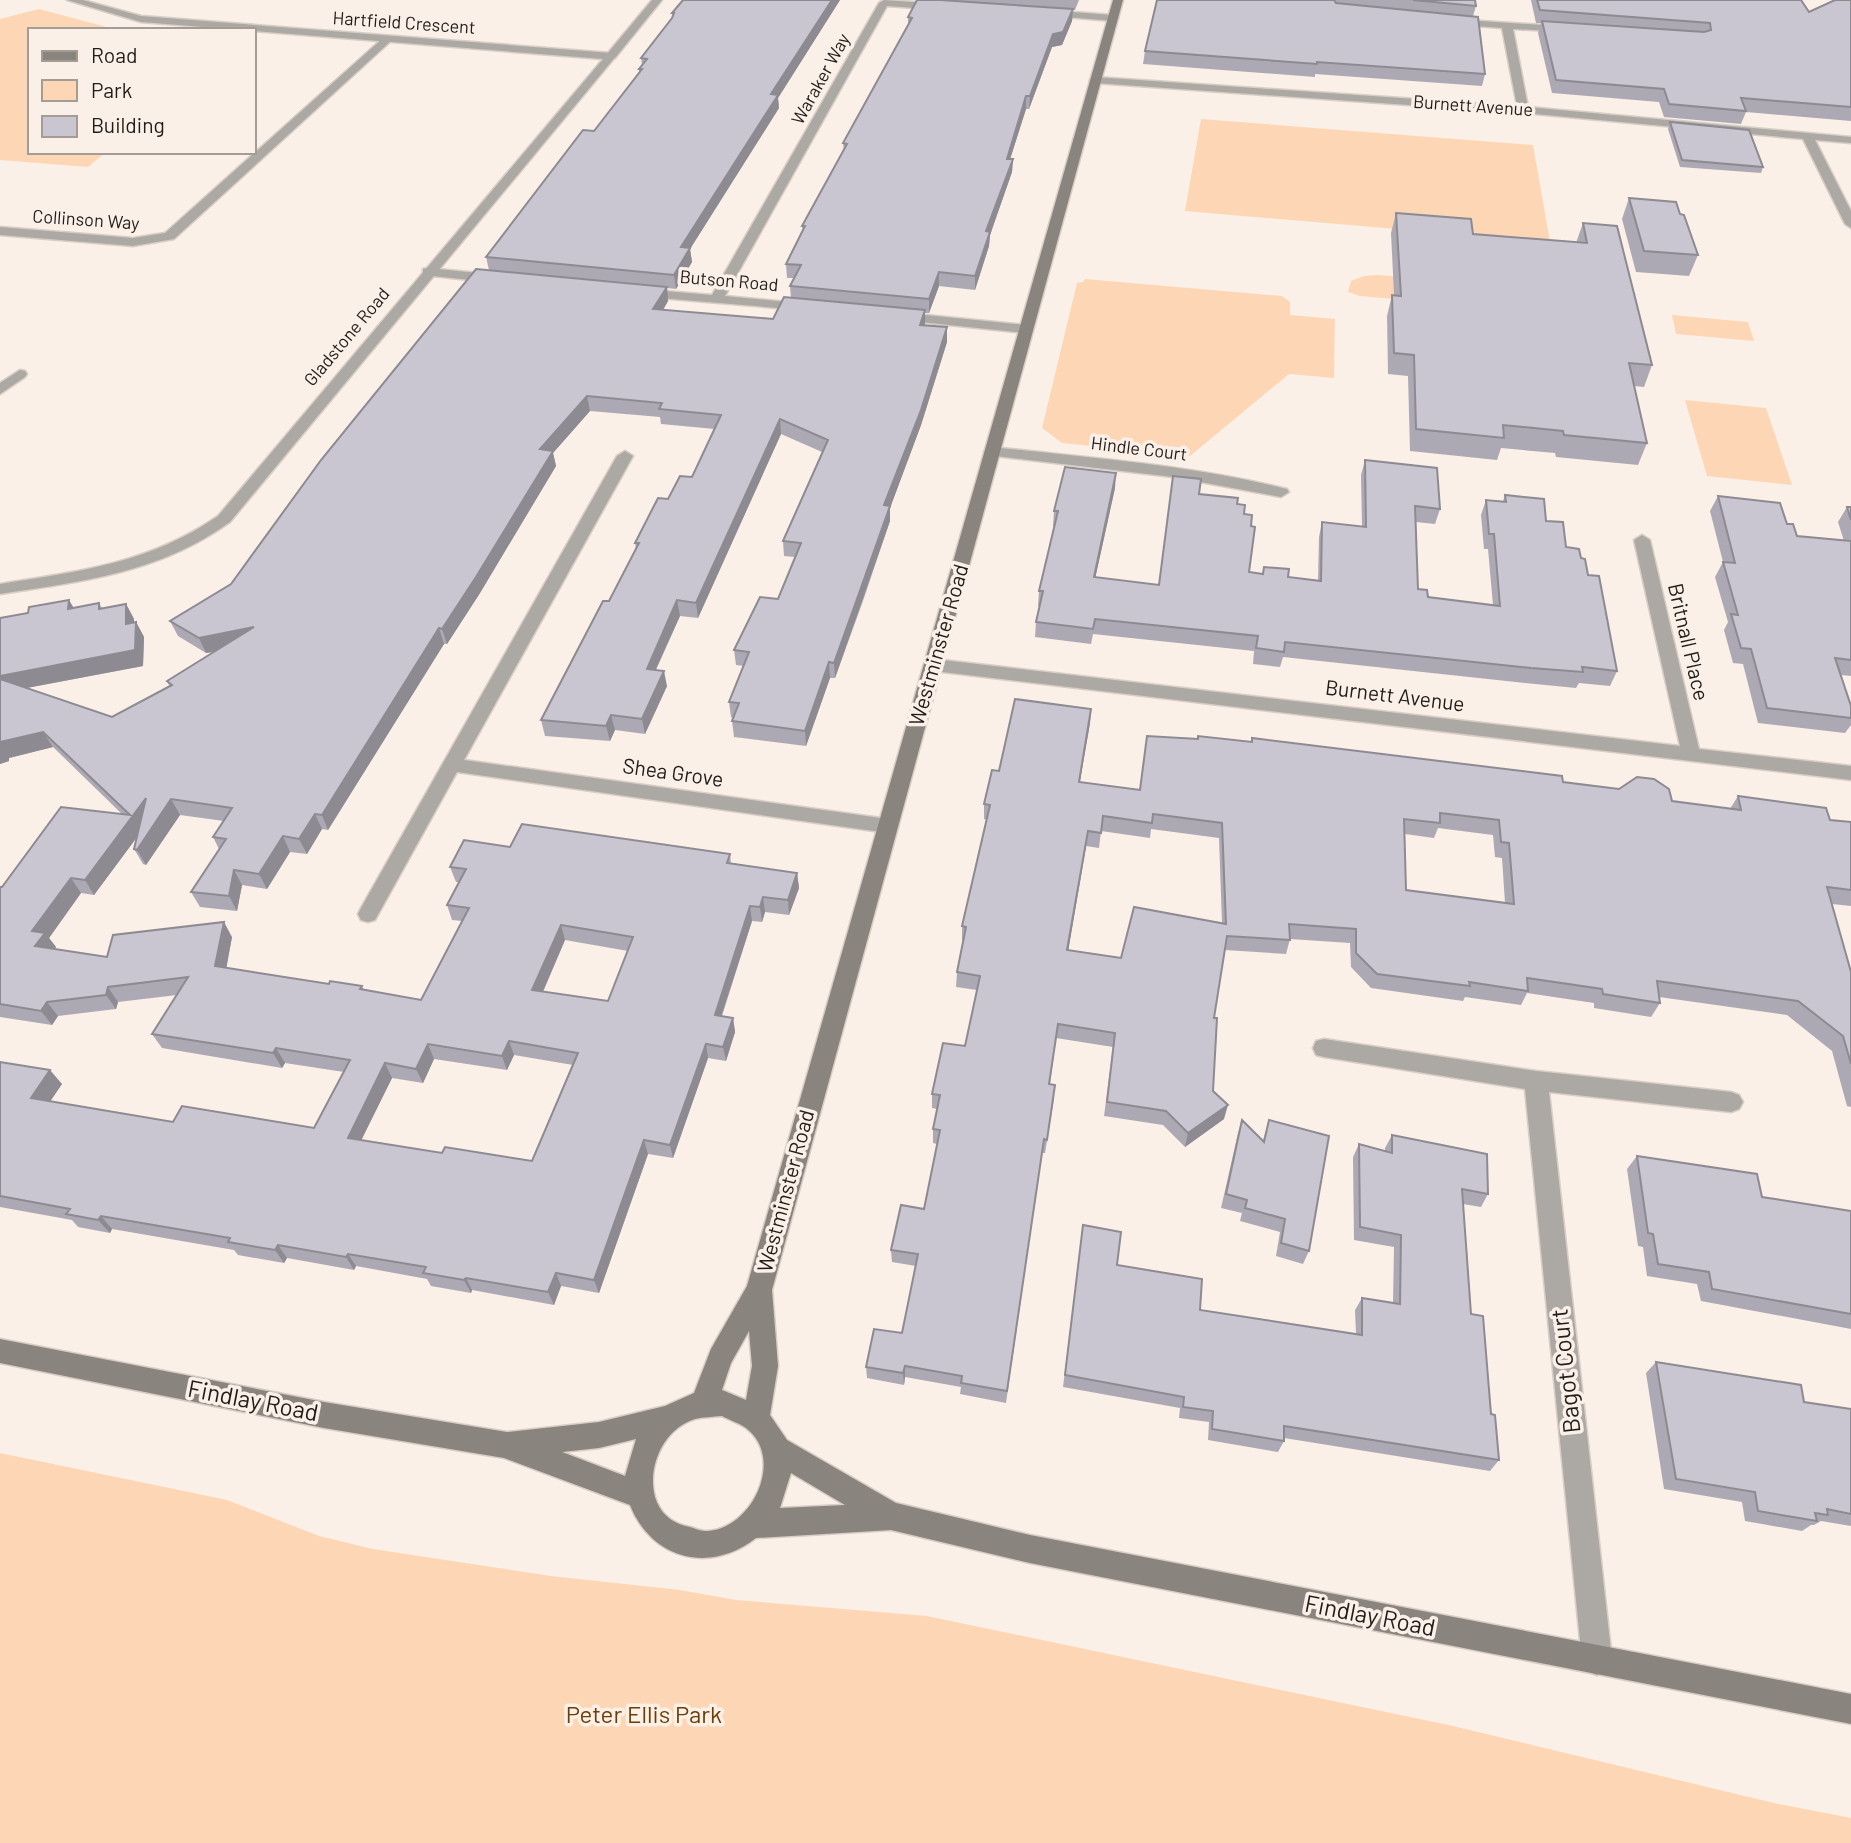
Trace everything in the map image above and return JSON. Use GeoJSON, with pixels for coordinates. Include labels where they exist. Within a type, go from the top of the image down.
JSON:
{"type":"FeatureCollection","features":[{"type":"Feature","properties":{"kind":"main road","name":"Westminster Road"},"geometry":{"type":"LineString","coordinates":[[704,1404],[720,1358],[759,1290],[1115,9]]}},
{"type":"Feature","properties":{"kind":"main road","name":"Westminster Road"},"geometry":{"type":"LineString","coordinates":[[756,1417],[765,1366],[759,1290]]}},
{"type":"Feature","properties":{"kind":"main road","name":"Findlay Road"},"geometry":{"type":"LineString","coordinates":[[1,1353],[324,1415],[504,1444],[639,1495]]}},
{"type":"Feature","properties":{"kind":"main road"},"geometry":{"type":"LineString","coordinates":[[723,1403],[756,1417],[768,1431],[776,1449],[779,1468],[775,1489],[766,1508],[753,1524],[732,1538],[708,1545],[685,1543],[664,1533],[648,1517],[639,1495],[638,1474],[643,1452],[670,1418],[686,1409],[704,1404],[723,1403]]}},
{"type":"Feature","properties":{"kind":"main road","name":"Findlay Road"},"geometry":{"type":"LineString","coordinates":[[504,1444],[598,1435],[670,1418]]}},
{"type":"Feature","properties":{"kind":"main road","name":"Findlay Road"},"geometry":{"type":"LineString","coordinates":[[776,1449],[891,1516]]}},
{"type":"Feature","properties":{"kind":"main road","name":"Findlay Road"},"geometry":{"type":"LineString","coordinates":[[753,1524],[891,1516],[1030,1549],[1851,1709]]}},
{"type":"Feature","properties":{"kind":"street","name":"Hartfield Crescent"},"geometry":{"type":"LineString","coordinates":[[72,0],[152,20],[246,28]]}},
{"type":"Feature","properties":{"kind":"street","name":"Gladstone Road"},"geometry":{"type":"LineString","coordinates":[[0,589],[122,568],[166,555],[206,534],[224,519],[657,0]]}},
{"type":"Feature","properties":{"kind":"street","name":"Waraker Way"},"geometry":{"type":"LineString","coordinates":[[716,300],[884,3],[951,7]]}},
{"type":"Feature","properties":{"kind":"street"},"geometry":{"type":"LineString","coordinates":[[1031,13],[1115,9]]}},
{"type":"Feature","properties":{"kind":"street"},"geometry":{"type":"LineString","coordinates":[[1445,21],[1574,30]]}},
{"type":"Feature","properties":{"kind":"street"},"geometry":{"type":"LineString","coordinates":[[1507,25],[1523,110]]}},
{"type":"Feature","properties":{"kind":"street","name":"Hartfield Crescent"},"geometry":{"type":"LineString","coordinates":[[256,29],[611,56]]}},
{"type":"Feature","properties":{"kind":"street","name":"Collinson Way"},"geometry":{"type":"LineString","coordinates":[[0,231],[133,242],[149,242],[169,236],[387,40]]}},
{"type":"Feature","properties":{"kind":"street","name":"Burnett Avenue"},"geometry":{"type":"LineString","coordinates":[[1095,80],[1523,110],[1851,140]]}},
{"type":"Feature","properties":{"kind":"street"},"geometry":{"type":"LineString","coordinates":[[1808,137],[1851,224]]}},
{"type":"Feature","properties":{"kind":"street"},"geometry":{"type":"LineString","coordinates":[[428,272],[510,280]]}},
{"type":"Feature","properties":{"kind":"street","name":"Butson Road"},"geometry":{"type":"LineString","coordinates":[[620,291],[824,310]]}},
{"type":"Feature","properties":{"kind":"street"},"geometry":{"type":"LineString","coordinates":[[878,315],[1026,328]]}},
{"type":"Feature","properties":{"kind":"street"},"geometry":{"type":"LineString","coordinates":[[0,390],[20,374]]}},
{"type":"Feature","properties":{"kind":"street","name":"Hindle Court"},"geometry":{"type":"LineString","coordinates":[[992,452],[1177,472],[1231,480],[1282,492]]}},
{"type":"Feature","properties":{"kind":"street"},"geometry":{"type":"LineString","coordinates":[[368,914],[625,456]]}},
{"type":"Feature","properties":{"kind":"street","name":"Britnall Place"},"geometry":{"type":"LineString","coordinates":[[1642,540],[1691,754]]}},
{"type":"Feature","properties":{"kind":"street","name":"Burnett Avenue"},"geometry":{"type":"LineString","coordinates":[[934,666],[1851,774]]}},
{"type":"Feature","properties":{"kind":"street","name":"Shea Grove"},"geometry":{"type":"LineString","coordinates":[[452,765],[888,826]]}},
{"type":"Feature","properties":{"kind":"street"},"geometry":{"type":"LineString","coordinates":[[1324,1048],[1536,1081],[1731,1102]]}},
{"type":"Feature","properties":{"kind":"street","name":"Bagot Court"},"geometry":{"type":"LineString","coordinates":[[1536,1081],[1597,1660]]}},
{"type":"Feature","properties":{"kind":"green space"},"geometry":{"type":"Polygon","coordinates":[[[39,9],[110,28],[28,28],[28,154],[104,154],[88,167],[0,160],[0,19],[39,9]]]}},
{"type":"Feature","properties":{"kind":"green space"},"geometry":{"type":"Polygon","coordinates":[[[1201,119],[1533,145],[1550,242],[1185,211],[1201,119]]]}},
{"type":"Feature","properties":{"kind":"green space"},"geometry":{"type":"Polygon","coordinates":[[[1378,275],[1403,277],[1405,300],[1360,296],[1348,292],[1351,281],[1378,275]]]}},
{"type":"Feature","properties":{"kind":"green space"},"geometry":{"type":"Polygon","coordinates":[[[1085,279],[1282,296],[1290,302],[1290,315],[1335,319],[1334,378],[1289,374],[1190,456],[1062,443],[1042,428],[1077,283],[1085,279]]]}},
{"type":"Feature","properties":{"kind":"green space"},"geometry":{"type":"Polygon","coordinates":[[[1672,315],[1748,322],[1754,341],[1676,334],[1672,315]]]}},
{"type":"Feature","properties":{"kind":"green space"},"geometry":{"type":"Polygon","coordinates":[[[1685,400],[1766,408],[1792,485],[1707,476],[1685,400]]]}},
{"type":"Feature","properties":{"kind":"green space","name":"Peter Ellis Park"},"geometry":{"type":"Polygon","coordinates":[[[0,1453],[227,1500],[319,1536],[373,1549],[551,1576],[680,1590],[736,1600],[927,1616],[1453,1726],[1774,1803],[1851,1818],[1851,1843],[0,1843],[0,1453]]]}},
{"type":"Feature","properties":{"kind":"building"},"geometry":{"type":"Polygon","coordinates":[[[683,0],[832,0],[771,94],[778,95],[681,247],[690,248],[674,275],[486,257],[583,130],[594,131],[642,69],[639,69],[647,59],[641,58],[683,0]]]}},
{"type":"Feature","properties":{"kind":"building"},"geometry":{"type":"Polygon","coordinates":[[[917,0],[1073,9],[1063,32],[1053,34],[1030,96],[1026,96],[1007,159],[1013,159],[986,231],[990,232],[975,276],[939,272],[929,299],[790,286],[801,265],[786,264],[805,226],[802,226],[847,144],[843,143],[912,18],[908,17],[917,0]]]}},
{"type":"Feature","properties":{"kind":"building"},"geometry":{"type":"Polygon","coordinates":[[[1157,0],[1334,0],[1336,3],[1478,17],[1485,74],[1145,51],[1157,0]]]}},
{"type":"Feature","properties":{"kind":"building"},"geometry":{"type":"Polygon","coordinates":[[[1413,0],[1475,0],[1476,6],[1413,0]]]}},
{"type":"Feature","properties":{"kind":"building"},"geometry":{"type":"Polygon","coordinates":[[[1537,0],[1801,0],[1809,12],[1835,0],[1851,0],[1851,107],[1741,98],[1746,111],[1669,104],[1664,89],[1556,80],[1542,21],[1704,32],[1711,30],[1710,23],[1540,10],[1537,0]]]}},
{"type":"Feature","properties":{"kind":"building"},"geometry":{"type":"Polygon","coordinates":[[[1670,122],[1749,130],[1763,167],[1682,160],[1670,122]]]}},
{"type":"Feature","properties":{"kind":"building"},"geometry":{"type":"Polygon","coordinates":[[[1629,198],[1676,202],[1680,214],[1684,215],[1698,255],[1644,251],[1629,198]]]}},
{"type":"Feature","properties":{"kind":"building"},"geometry":{"type":"Polygon","coordinates":[[[1396,213],[1471,219],[1473,234],[1587,243],[1583,223],[1617,226],[1652,365],[1629,363],[1647,443],[1564,435],[1563,431],[1503,425],[1504,438],[1416,429],[1414,355],[1394,353],[1392,295],[1401,296],[1396,213]]]}},
{"type":"Feature","properties":{"kind":"building"},"geometry":{"type":"Polygon","coordinates":[[[476,269],[667,287],[653,309],[773,319],[784,297],[925,310],[920,325],[947,327],[921,410],[884,505],[890,506],[834,663],[829,662],[805,731],[732,721],[739,703],[729,702],[749,652],[734,650],[760,597],[778,599],[801,543],[783,541],[828,440],[780,419],[696,603],[677,600],[647,669],[664,671],[642,719],[611,715],[606,726],[541,720],[603,601],[609,601],[639,543],[635,543],[658,498],[668,499],[680,476],[692,477],[721,415],[659,409],[662,403],[587,396],[540,449],[553,451],[476,577],[442,629],[439,628],[322,815],[315,814],[299,839],[283,836],[259,874],[234,870],[229,896],[191,892],[226,839],[213,837],[232,808],[171,799],[137,850],[134,849],[146,798],[85,880],[71,878],[32,931],[45,933],[35,946],[107,957],[113,935],[224,922],[215,966],[329,984],[330,981],[362,986],[360,989],[421,1000],[469,908],[447,905],[466,869],[450,867],[464,840],[510,847],[522,824],[730,854],[727,863],[797,873],[788,900],[763,897],[760,907],[750,906],[715,1015],[733,1018],[723,1047],[706,1044],[670,1145],[644,1140],[594,1280],[556,1273],[548,1292],[423,1273],[426,1267],[348,1254],[346,1257],[278,1245],[275,1250],[228,1242],[230,1238],[101,1216],[98,1220],[66,1214],[70,1209],[0,1196],[0,1062],[50,1070],[31,1098],[173,1122],[182,1106],[314,1128],[350,1060],[276,1048],[273,1053],[152,1034],[188,977],[108,987],[106,995],[47,1002],[41,1011],[0,1004],[0,887],[61,807],[130,815],[43,732],[0,742],[0,679],[112,717],[172,685],[167,681],[254,627],[199,638],[170,621],[231,584],[321,460],[476,269]],[[561,925],[532,990],[608,1001],[633,937],[561,925]],[[509,1041],[502,1056],[428,1044],[416,1069],[385,1063],[348,1138],[442,1153],[445,1147],[532,1161],[578,1053],[509,1041]]]}},
{"type":"Feature","properties":{"kind":"building"},"geometry":{"type":"Polygon","coordinates":[[[1365,460],[1437,468],[1440,509],[1415,506],[1418,589],[1427,590],[1428,597],[1500,606],[1494,534],[1489,534],[1486,500],[1506,502],[1505,495],[1544,499],[1546,521],[1563,522],[1566,547],[1579,549],[1581,558],[1585,559],[1588,575],[1599,576],[1617,671],[1582,667],[1583,672],[1531,668],[1285,642],[1284,652],[1256,648],[1258,636],[1095,619],[1093,629],[1036,622],[1043,591],[1039,591],[1058,511],[1054,511],[1065,467],[1116,473],[1094,577],[1159,585],[1173,476],[1201,479],[1199,494],[1238,498],[1237,504],[1245,505],[1244,514],[1252,515],[1251,526],[1255,527],[1249,572],[1263,574],[1264,567],[1289,569],[1288,577],[1321,581],[1322,522],[1366,527],[1365,460]]]}},
{"type":"Feature","properties":{"kind":"building"},"geometry":{"type":"Polygon","coordinates":[[[1718,496],[1780,503],[1787,524],[1793,524],[1797,536],[1851,541],[1851,660],[1835,658],[1851,706],[1851,718],[1767,708],[1751,649],[1741,648],[1731,614],[1738,615],[1723,562],[1735,563],[1718,496]]]}},
{"type":"Feature","properties":{"kind":"building"},"geometry":{"type":"Polygon","coordinates":[[[69,600],[68,609],[99,603],[99,609],[126,604],[126,624],[136,622],[135,650],[0,676],[0,618],[28,613],[29,607],[69,600]]]}},
{"type":"Feature","properties":{"kind":"building"},"geometry":{"type":"Polygon","coordinates":[[[1015,699],[1091,709],[1079,782],[1140,790],[1147,736],[1198,739],[1198,736],[1252,742],[1252,738],[1562,776],[1563,782],[1619,789],[1637,777],[1654,779],[1669,789],[1672,801],[1741,810],[1738,796],[1826,808],[1830,820],[1851,822],[1851,890],[1827,887],[1851,972],[1851,1064],[1843,1036],[1798,1001],[1657,981],[1660,1003],[1603,994],[1602,989],[1527,978],[1528,991],[1469,982],[1470,986],[1377,974],[1356,953],[1356,929],[1289,924],[1290,940],[1227,936],[1214,1018],[1217,1018],[1213,1091],[1228,1105],[1188,1133],[1166,1111],[1107,1102],[1115,1033],[1058,1024],[1049,1084],[1055,1085],[1047,1140],[1044,1139],[1007,1391],[961,1383],[962,1376],[905,1366],[903,1373],[866,1367],[874,1329],[902,1333],[918,1254],[891,1250],[901,1205],[924,1209],[940,1130],[933,1129],[940,1095],[932,1094],[943,1043],[965,1046],[980,976],[957,972],[966,927],[962,926],[990,805],[984,804],[992,770],[999,771],[1015,699]],[[1440,813],[1440,823],[1404,819],[1406,890],[1514,904],[1509,843],[1501,842],[1499,820],[1440,813]],[[1153,814],[1152,823],[1103,816],[1101,833],[1088,831],[1067,950],[1121,958],[1134,907],[1226,924],[1222,823],[1153,814]]]}},
{"type":"Feature","properties":{"kind":"building"},"geometry":{"type":"Polygon","coordinates":[[[1242,1120],[1264,1142],[1269,1120],[1329,1136],[1309,1251],[1281,1243],[1285,1219],[1245,1208],[1247,1200],[1226,1194],[1242,1120]]]}},
{"type":"Feature","properties":{"kind":"building"},"geometry":{"type":"Polygon","coordinates":[[[1392,1135],[1487,1154],[1488,1194],[1462,1189],[1471,1314],[1483,1316],[1491,1414],[1495,1415],[1499,1460],[1284,1426],[1284,1441],[1212,1429],[1213,1411],[1183,1407],[1184,1397],[1065,1375],[1083,1225],[1121,1232],[1117,1265],[1202,1279],[1200,1310],[1362,1335],[1362,1298],[1400,1304],[1401,1235],[1360,1227],[1359,1144],[1392,1153],[1392,1135]]]}},
{"type":"Feature","properties":{"kind":"building"},"geometry":{"type":"Polygon","coordinates":[[[1637,1156],[1757,1174],[1762,1197],[1851,1211],[1851,1314],[1712,1289],[1709,1272],[1658,1264],[1653,1234],[1648,1233],[1637,1156]]]}},
{"type":"Feature","properties":{"kind":"building"},"geometry":{"type":"Polygon","coordinates":[[[1656,1362],[1801,1385],[1804,1402],[1851,1409],[1851,1514],[1827,1509],[1828,1515],[1815,1513],[1817,1521],[1758,1511],[1755,1492],[1676,1479],[1656,1362]]]}}]}
